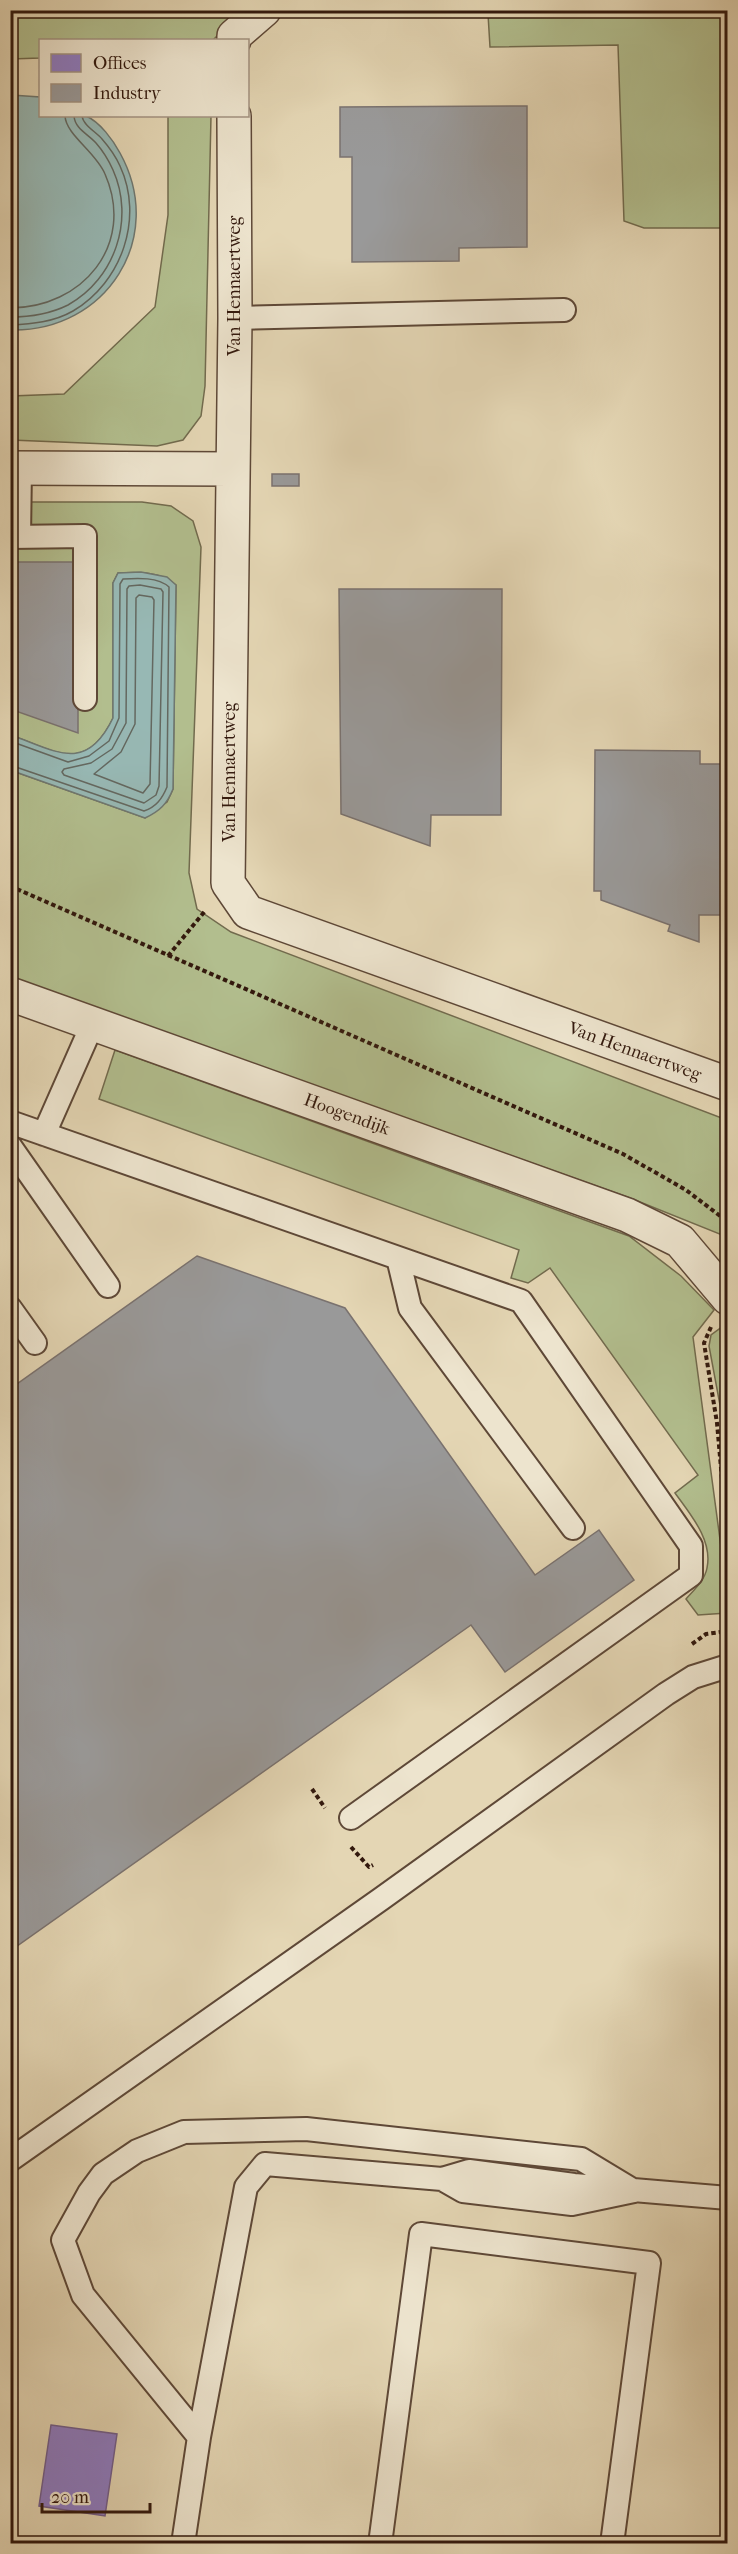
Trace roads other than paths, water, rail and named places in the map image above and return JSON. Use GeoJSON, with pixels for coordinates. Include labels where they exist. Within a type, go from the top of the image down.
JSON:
{"type":"FeatureCollection","features":[{"type":"Feature","properties":{"kind":"street"},"geometry":{"type":"LineString","coordinates":[[234,39],[234,36],[264,10]]}},
{"type":"Feature","properties":{"kind":"street","name":"Van Hennaertweg"},"geometry":{"type":"LineString","coordinates":[[234,117],[235,318],[231,469],[228,883],[248,912],[728,1084]]}},
{"type":"Feature","properties":{"kind":"street"},"geometry":{"type":"LineString","coordinates":[[15,468],[231,469]]}},
{"type":"Feature","properties":{"kind":"street","name":"Hoogendijk"},"geometry":{"type":"LineString","coordinates":[[10,994],[627,1215],[680,1241],[723,1309]]}},
{"type":"Feature","properties":{"kind":"lane"},"geometry":{"type":"LineString","coordinates":[[235,318],[564,310]]}},
{"type":"Feature","properties":{"kind":"lane"},"geometry":{"type":"LineString","coordinates":[[15,468],[15,537],[85,536],[86,699]]}},
{"type":"Feature","properties":{"kind":"lane"},"geometry":{"type":"LineString","coordinates":[[44,1134],[93,1023]]}},
{"type":"Feature","properties":{"kind":"lane"},"geometry":{"type":"LineString","coordinates":[[10,1122],[521,1301],[691,1546],[691,1575],[341,1817]]}},
{"type":"Feature","properties":{"kind":"lane"},"geometry":{"type":"LineString","coordinates":[[10,1146],[108,1286]]}},
{"type":"Feature","properties":{"kind":"lane"},"geometry":{"type":"LineString","coordinates":[[398,1258],[410,1308],[573,1527]]}},
{"type":"Feature","properties":{"kind":"lane"},"geometry":{"type":"LineString","coordinates":[[10,1308],[35,1343]]}},
{"type":"Feature","properties":{"kind":"lane"},"geometry":{"type":"LineString","coordinates":[[10,2160],[381,1899],[666,1694],[693,1677],[728,1666]]}},
{"type":"Feature","properties":{"kind":"lane"},"geometry":{"type":"LineString","coordinates":[[199,2437],[83,2295],[63,2240],[89,2193],[103,2174],[137,2151],[184,2132],[306,2129],[581,2159],[634,2191]]}},
{"type":"Feature","properties":{"kind":"lane"},"geometry":{"type":"LineString","coordinates":[[183,2544],[199,2437],[246,2187],[266,2164],[442,2179],[464,2191],[572,2204],[634,2191],[728,2198]]}},
{"type":"Feature","properties":{"kind":"lane"},"geometry":{"type":"LineString","coordinates":[[380,2544],[421,2234],[649,2263],[612,2544]]}},
{"type":"Feature","properties":{"kind":"water"},"geometry":{"type":"Polygon","coordinates":[[[11,95],[39,97],[39,117],[88,117],[101,127],[120,153],[133,185],[136,217],[131,247],[119,274],[100,297],[75,315],[45,326],[11,330],[11,95]]]}},
{"type":"Feature","properties":{"kind":"water"},"geometry":{"type":"Polygon","coordinates":[[[141,572],[167,577],[176,585],[173,789],[162,806],[145,818],[10,770],[11,735],[69,754],[92,747],[103,735],[113,718],[113,583],[118,573],[141,572]]]}}]}
